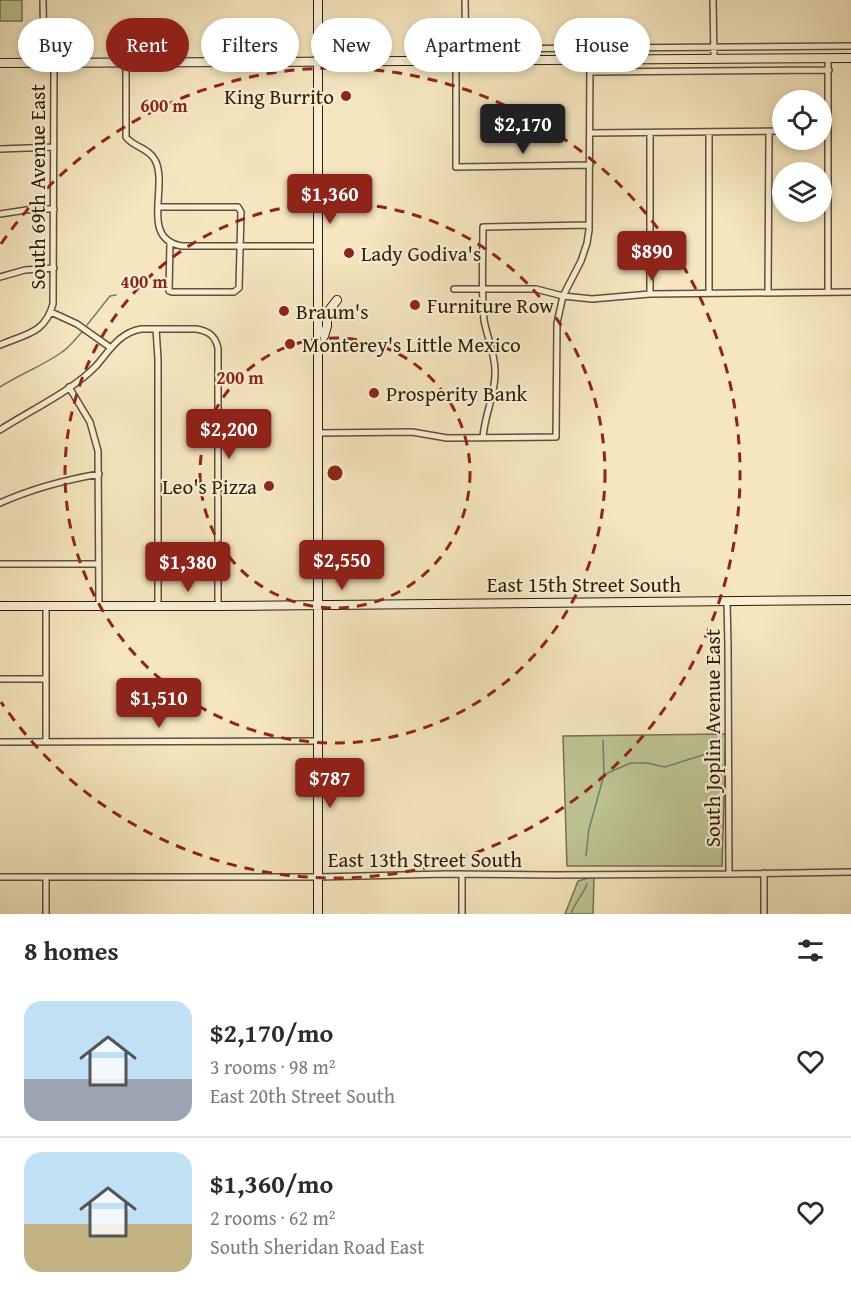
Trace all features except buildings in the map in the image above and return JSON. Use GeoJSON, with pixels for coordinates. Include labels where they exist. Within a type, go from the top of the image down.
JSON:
{"type":"FeatureCollection","features":[{"type":"Feature","properties":{"kind":"main road"},"geometry":{"type":"LineString","coordinates":[[318,0],[318,18]]}},
{"type":"Feature","properties":{"kind":"main road"},"geometry":{"type":"LineString","coordinates":[[650,60],[851,58]]}},
{"type":"Feature","properties":{"kind":"main road"},"geometry":{"type":"LineString","coordinates":[[189,62],[311,62]]}},
{"type":"Feature","properties":{"kind":"main road"},"geometry":{"type":"LineString","coordinates":[[0,63],[18,63]]}},
{"type":"Feature","properties":{"kind":"main road"},"geometry":{"type":"LineString","coordinates":[[318,72],[318,914]]}},
{"type":"Feature","properties":{"kind":"main road"},"geometry":{"type":"LineString","coordinates":[[318,345],[327,326],[327,313],[337,300]]}},
{"type":"Feature","properties":{"kind":"main road","name":"East 15th Street South"},"geometry":{"type":"LineString","coordinates":[[46,606],[851,600]]}},
{"type":"Feature","properties":{"kind":"main road"},"geometry":{"type":"LineString","coordinates":[[0,606],[46,606]]}},
{"type":"Feature","properties":{"kind":"street"},"geometry":{"type":"LineString","coordinates":[[43,0],[43,18]]}},
{"type":"Feature","properties":{"kind":"street"},"geometry":{"type":"LineString","coordinates":[[465,0],[465,18]]}},
{"type":"Feature","properties":{"kind":"street"},"geometry":{"type":"LineString","coordinates":[[713,0],[714,59]]}},
{"type":"Feature","properties":{"kind":"street"},"geometry":{"type":"LineString","coordinates":[[542,48],[851,46]]}},
{"type":"Feature","properties":{"kind":"street"},"geometry":{"type":"LineString","coordinates":[[827,90],[828,58]]}},
{"type":"Feature","properties":{"kind":"street"},"geometry":{"type":"LineString","coordinates":[[650,71],[828,70]]}},
{"type":"Feature","properties":{"kind":"street","name":"South 69th Avenue East"},"geometry":{"type":"LineString","coordinates":[[51,312],[54,268],[54,72]]}},
{"type":"Feature","properties":{"kind":"street"},"geometry":{"type":"LineString","coordinates":[[126,72],[126,137],[128,141],[155,159],[158,172],[159,227],[164,238],[170,243],[182,246],[318,246]]}},
{"type":"Feature","properties":{"kind":"street"},"geometry":{"type":"LineString","coordinates":[[456,72],[456,167],[590,165]]}},
{"type":"Feature","properties":{"kind":"street"},"geometry":{"type":"LineString","coordinates":[[318,433],[412,432],[447,438],[556,437],[558,315],[563,296],[581,261],[590,225],[590,72]]}},
{"type":"Feature","properties":{"kind":"street"},"geometry":{"type":"LineString","coordinates":[[709,132],[709,293]]}},
{"type":"Feature","properties":{"kind":"street"},"geometry":{"type":"LineString","coordinates":[[768,292],[769,132]]}},
{"type":"Feature","properties":{"kind":"street"},"geometry":{"type":"LineString","coordinates":[[590,133],[772,132]]}},
{"type":"Feature","properties":{"kind":"street"},"geometry":{"type":"LineString","coordinates":[[650,133],[650,294]]}},
{"type":"Feature","properties":{"kind":"street"},"geometry":{"type":"LineString","coordinates":[[0,149],[54,147]]}},
{"type":"Feature","properties":{"kind":"street"},"geometry":{"type":"LineString","coordinates":[[825,150],[828,292]]}},
{"type":"Feature","properties":{"kind":"street"},"geometry":{"type":"LineString","coordinates":[[158,207],[238,207],[241,212],[240,288],[234,292],[172,292],[169,289],[170,243]]}},
{"type":"Feature","properties":{"kind":"street"},"geometry":{"type":"LineString","coordinates":[[0,214],[33,209],[54,209]]}},
{"type":"Feature","properties":{"kind":"street"},"geometry":{"type":"LineString","coordinates":[[483,438],[495,376],[494,361],[484,318],[483,226],[590,225]]}},
{"type":"Feature","properties":{"kind":"street"},"geometry":{"type":"LineString","coordinates":[[0,277],[25,270],[54,268]]}},
{"type":"Feature","properties":{"kind":"street"},"geometry":{"type":"LineString","coordinates":[[454,289],[536,289],[563,296],[592,298],[650,294],[851,292]]}},
{"type":"Feature","properties":{"kind":"street"},"geometry":{"type":"LineString","coordinates":[[0,345],[38,329],[51,312],[77,324],[111,348]]}},
{"type":"Feature","properties":{"kind":"street"},"geometry":{"type":"LineString","coordinates":[[156,329],[158,605]]}},
{"type":"Feature","properties":{"kind":"street"},"geometry":{"type":"LineString","coordinates":[[0,430],[69,387],[94,367],[118,340],[132,331],[196,329],[206,331],[214,337],[218,348],[218,606]]}},
{"type":"Feature","properties":{"kind":"street"},"geometry":{"type":"LineString","coordinates":[[69,387],[85,411],[98,451],[99,605]]}},
{"type":"Feature","properties":{"kind":"street"},"geometry":{"type":"LineString","coordinates":[[0,503],[55,484],[99,474]]}},
{"type":"Feature","properties":{"kind":"street"},"geometry":{"type":"LineString","coordinates":[[0,564],[98,564]]}},
{"type":"Feature","properties":{"kind":"street","name":"South Joplin Avenue East"},"geometry":{"type":"LineString","coordinates":[[727,601],[729,874]]}},
{"type":"Feature","properties":{"kind":"street"},"geometry":{"type":"LineString","coordinates":[[46,606],[46,741]]}},
{"type":"Feature","properties":{"kind":"street"},"geometry":{"type":"LineString","coordinates":[[0,679],[46,679]]}},
{"type":"Feature","properties":{"kind":"street"},"geometry":{"type":"LineString","coordinates":[[0,742],[318,741]]}},
{"type":"Feature","properties":{"kind":"street","name":"East 13th Street South"},"geometry":{"type":"LineString","coordinates":[[0,877],[318,877],[851,872]]}},
{"type":"Feature","properties":{"kind":"street"},"geometry":{"type":"LineString","coordinates":[[764,873],[764,914]]}},
{"type":"Feature","properties":{"kind":"street"},"geometry":{"type":"LineString","coordinates":[[462,874],[462,914]]}},
{"type":"Feature","properties":{"kind":"street"},"geometry":{"type":"LineString","coordinates":[[46,877],[46,914]]}},
{"type":"Feature","properties":{"kind":"green space"},"geometry":{"type":"Polygon","coordinates":[[[0,0],[22,0],[22,18],[18,18],[18,21],[0,21],[0,0]]]}},
{"type":"Feature","properties":{"kind":"green space"},"geometry":{"type":"Polygon","coordinates":[[[726,734],[722,866],[567,866],[563,736],[726,734]]]}},
{"type":"Feature","properties":{"kind":"green space"},"geometry":{"type":"Polygon","coordinates":[[[594,876],[593,914],[565,914],[578,881],[594,876]]]}},
{"type":"Feature","properties":{"kind":"waterway"},"geometry":{"type":"LineString","coordinates":[[87,325],[110,296],[116,295]]}},
{"type":"Feature","properties":{"kind":"waterway"},"geometry":{"type":"LineString","coordinates":[[0,387],[55,357],[68,348],[82,332]]}},
{"type":"Feature","properties":{"kind":"waterway"},"geometry":{"type":"LineString","coordinates":[[586,856],[589,829],[604,775],[603,740]]}},
{"type":"Feature","properties":{"kind":"waterway"},"geometry":{"type":"LineString","coordinates":[[605,774],[631,763],[647,763],[665,767],[706,754]]}},
{"type":"Feature","properties":{"kind":"waterway"},"geometry":{"type":"LineString","coordinates":[[571,914],[587,884]]}},
{"type":"Feature","properties":{"kind":"place","name":"King Burrito"},"geometry":{"type":"Point","coordinates":[346,96]}},
{"type":"Feature","properties":{"kind":"place","name":"Lady Godiva's"},"geometry":{"type":"Point","coordinates":[349,253]}},
{"type":"Feature","properties":{"kind":"place","name":"Furniture Row"},"geometry":{"type":"Point","coordinates":[415,305]}},
{"type":"Feature","properties":{"kind":"place","name":"Braum's"},"geometry":{"type":"Point","coordinates":[284,311]}},
{"type":"Feature","properties":{"kind":"place","name":"Monterey's Little Mexico"},"geometry":{"type":"Point","coordinates":[290,344]}},
{"type":"Feature","properties":{"kind":"place","name":"Prosperity Bank"},"geometry":{"type":"Point","coordinates":[374,393]}},
{"type":"Feature","properties":{"kind":"place","name":"Leo's Pizza"},"geometry":{"type":"Point","coordinates":[269,486]}}]}
